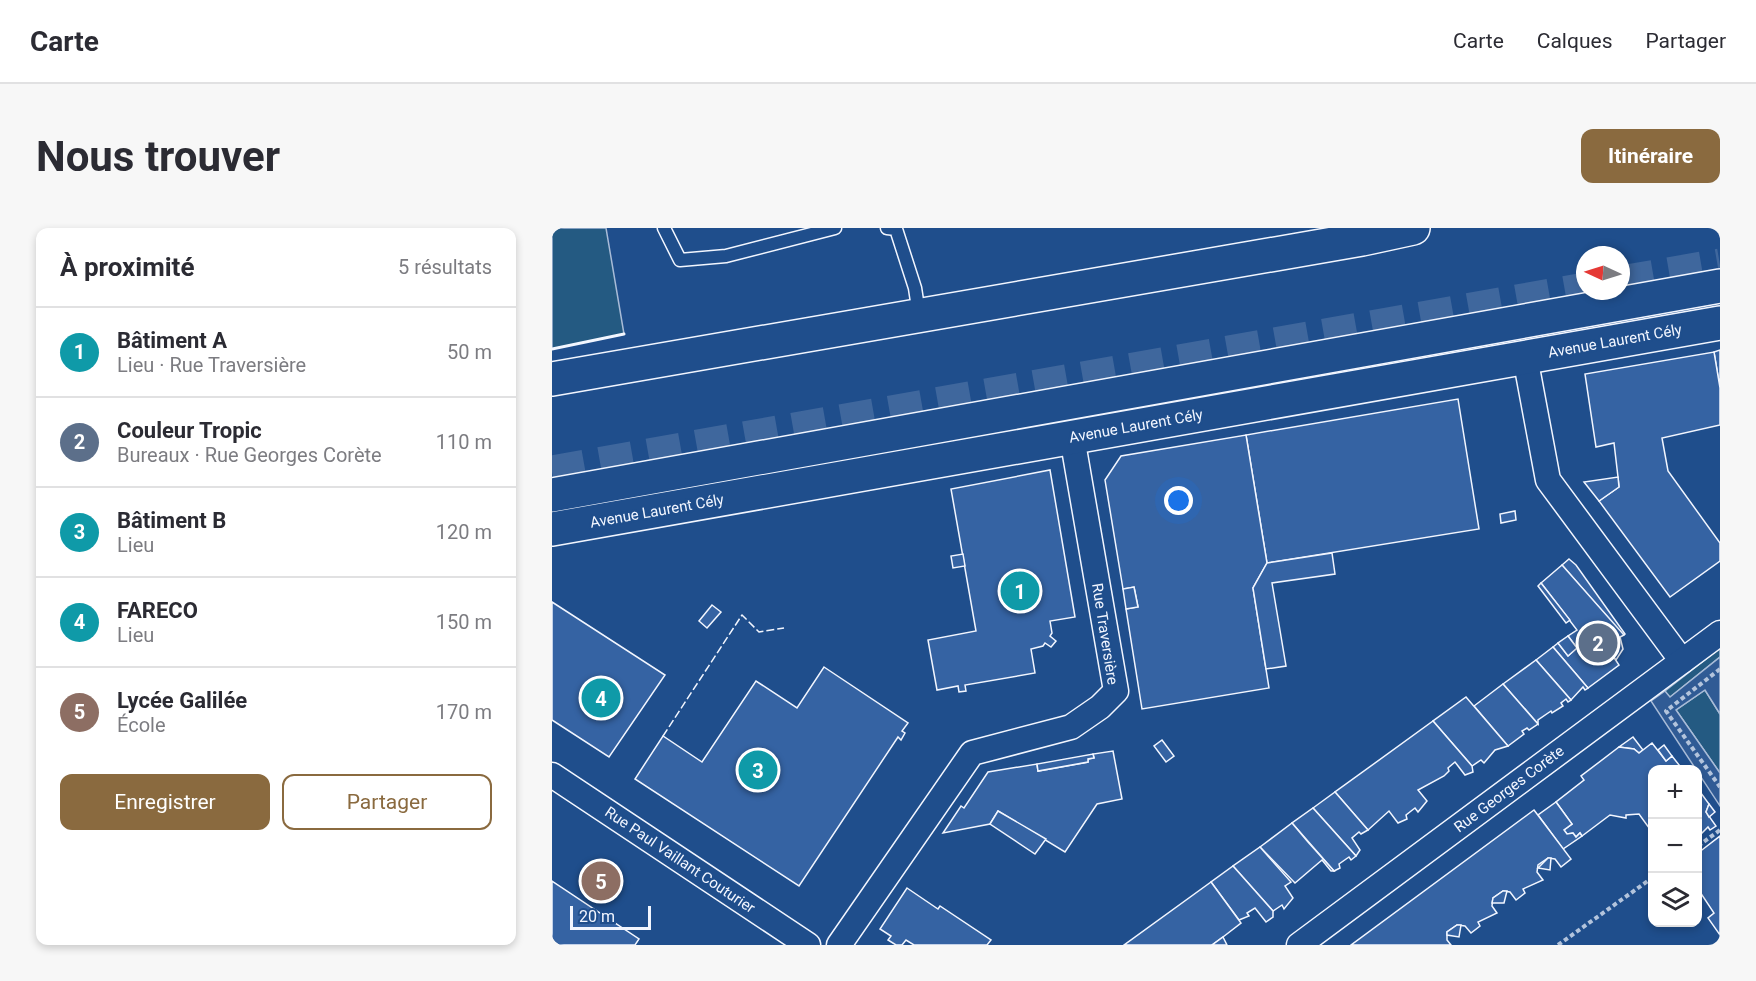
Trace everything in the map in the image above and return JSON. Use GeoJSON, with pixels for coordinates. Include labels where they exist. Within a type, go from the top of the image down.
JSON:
{"type":"FeatureCollection","features":[{"type":"Feature","properties":{"kind":"main road"},"geometry":{"type":"LineString","coordinates":[[552,380],[1361,234],[1413,228]]}},
{"type":"Feature","properties":{"kind":"main road"},"geometry":{"type":"LineString","coordinates":[[552,495],[1720,286]]}},
{"type":"Feature","properties":{"kind":"main road","name":"Avenue Laurent Cély"},"geometry":{"type":"LineString","coordinates":[[552,530],[1720,323]]}},
{"type":"Feature","properties":{"kind":"street"},"geometry":{"type":"LineString","coordinates":[[1525,357],[1548,480],[1682,661]]}},
{"type":"Feature","properties":{"kind":"street","name":"Rue Traversière"},"geometry":{"type":"LineString","coordinates":[[839,945],[972,753],[1071,727],[1100,707],[1116,691],[1072,437]]}},
{"type":"Feature","properties":{"kind":"street","name":"Rue Georges Corète"},"geometry":{"type":"LineString","coordinates":[[1299,945],[1720,633]]}},
{"type":"Feature","properties":{"kind":"street","name":"Rue Paul Vaillant Couturier"},"geometry":{"type":"LineString","coordinates":[[552,776],[808,945]]}},
{"type":"Feature","properties":{"kind":"lane"},"geometry":{"type":"LineString","coordinates":[[664,228],[680,260],[726,256],[835,228]]}},
{"type":"Feature","properties":{"kind":"lane"},"geometry":{"type":"LineString","coordinates":[[887,228],[897,228],[915,288],[919,315]]}},
{"type":"Feature","properties":{"kind":"path"},"geometry":{"type":"LineString","coordinates":[[1720,669],[1666,711],[1720,787]]}},
{"type":"Feature","properties":{"kind":"path"},"geometry":{"type":"LineString","coordinates":[[1702,843],[1720,830]]}},
{"type":"Feature","properties":{"kind":"path"},"geometry":{"type":"LineString","coordinates":[[1558,945],[1648,882]]}},
{"type":"Feature","properties":{"kind":"shaded area"},"geometry":{"type":"Polygon","coordinates":[[[552,228],[606,228],[624,334],[552,349],[552,228]]]}},
{"type":"Feature","properties":{"kind":"shaded area"},"geometry":{"type":"Polygon","coordinates":[[[1720,648],[1720,657],[1669,698],[1665,691],[1720,648]]]}},
{"type":"Feature","properties":{"kind":"shaded area"},"geometry":{"type":"Polygon","coordinates":[[[1720,657],[1720,714],[1705,690],[1676,710],[1720,773],[1720,806],[1702,779],[1702,765],[1693,765],[1651,701],[1665,691],[1670,697],[1720,657]]]}},
{"type":"Feature","properties":{"kind":"shaded area"},"geometry":{"type":"Polygon","coordinates":[[[1705,690],[1720,714],[1720,773],[1676,710],[1705,690]]]}},
{"type":"Feature","properties":{"kind":"building"},"geometry":{"type":"Polygon","coordinates":[[[1720,350],[1720,388],[1714,352],[1720,350]]]}},
{"type":"Feature","properties":{"kind":"building"},"geometry":{"type":"Polygon","coordinates":[[[1714,352],[1720,388],[1720,425],[1662,438],[1668,471],[1720,543],[1720,561],[1670,597],[1599,501],[1619,487],[1618,477],[1614,443],[1596,447],[1585,374],[1714,352]]]}},
{"type":"Feature","properties":{"kind":"building"},"geometry":{"type":"Polygon","coordinates":[[[1458,399],[1479,529],[1267,563],[1246,435],[1458,399]]]}},
{"type":"Feature","properties":{"kind":"building"},"geometry":{"type":"Polygon","coordinates":[[[1246,435],[1267,563],[1253,588],[1269,688],[1142,709],[1126,609],[1138,607],[1134,587],[1123,589],[1105,480],[1121,456],[1246,435]]]}},
{"type":"Feature","properties":{"kind":"building"},"geometry":{"type":"Polygon","coordinates":[[[1050,470],[1075,617],[1050,621],[1052,633],[1050,636],[1056,641],[1051,647],[1045,643],[1043,646],[1031,649],[1035,673],[965,685],[966,691],[959,692],[958,686],[937,690],[928,640],[976,631],[951,489],[1050,470]]]}},
{"type":"Feature","properties":{"kind":"building"},"geometry":{"type":"Polygon","coordinates":[[[1618,477],[1619,487],[1599,501],[1584,482],[1618,477]]]}},
{"type":"Feature","properties":{"kind":"building"},"geometry":{"type":"Polygon","coordinates":[[[1515,511],[1516,520],[1501,523],[1500,514],[1515,511]]]}},
{"type":"Feature","properties":{"kind":"building"},"geometry":{"type":"Polygon","coordinates":[[[1332,553],[1335,574],[1272,583],[1286,666],[1266,669],[1253,588],[1267,563],[1332,553]]]}},
{"type":"Feature","properties":{"kind":"building"},"geometry":{"type":"Polygon","coordinates":[[[963,554],[965,566],[953,568],[951,556],[963,554]]]}},
{"type":"Feature","properties":{"kind":"building"},"geometry":{"type":"Polygon","coordinates":[[[1569,559],[1576,565],[1625,634],[1623,635],[1562,565],[1569,559]]]}},
{"type":"Feature","properties":{"kind":"building"},"geometry":{"type":"Polygon","coordinates":[[[1562,565],[1624,635],[1613,641],[1607,640],[1605,652],[1611,653],[1619,665],[1588,688],[1553,647],[1558,643],[1568,656],[1577,648],[1568,636],[1577,630],[1541,583],[1562,565]]]}},
{"type":"Feature","properties":{"kind":"building"},"geometry":{"type":"Polygon","coordinates":[[[1541,583],[1570,620],[1566,623],[1538,586],[1541,583]]]}},
{"type":"Feature","properties":{"kind":"building"},"geometry":{"type":"Polygon","coordinates":[[[1134,587],[1138,607],[1126,609],[1123,589],[1134,587]]]}},
{"type":"Feature","properties":{"kind":"building"},"geometry":{"type":"Polygon","coordinates":[[[552,602],[665,675],[609,757],[552,720],[552,602]]]}},
{"type":"Feature","properties":{"kind":"building"},"geometry":{"type":"Polygon","coordinates":[[[712,605],[721,612],[707,628],[699,621],[712,605]]]}},
{"type":"Feature","properties":{"kind":"building"},"geometry":{"type":"Polygon","coordinates":[[[1568,636],[1577,648],[1568,656],[1558,643],[1568,636]]]}},
{"type":"Feature","properties":{"kind":"building"},"geometry":{"type":"Polygon","coordinates":[[[1620,637],[1623,649],[1616,660],[1611,653],[1605,652],[1607,640],[1613,641],[1620,637]]]}},
{"type":"Feature","properties":{"kind":"building"},"geometry":{"type":"Polygon","coordinates":[[[1553,647],[1588,688],[1585,690],[1583,687],[1571,700],[1536,660],[1553,647]]]}},
{"type":"Feature","properties":{"kind":"building"},"geometry":{"type":"Polygon","coordinates":[[[1536,660],[1571,700],[1568,702],[1566,699],[1561,703],[1563,706],[1538,720],[1538,724],[1503,684],[1536,660]]]}},
{"type":"Feature","properties":{"kind":"building"},"geometry":{"type":"Polygon","coordinates":[[[824,667],[908,723],[902,731],[905,733],[901,740],[898,737],[799,886],[635,779],[663,736],[702,762],[756,681],[797,708],[824,667]]]}},
{"type":"Feature","properties":{"kind":"building"},"geometry":{"type":"Polygon","coordinates":[[[1503,684],[1538,724],[1529,730],[1527,728],[1522,731],[1524,734],[1508,746],[1474,706],[1503,684]]]}},
{"type":"Feature","properties":{"kind":"building"},"geometry":{"type":"Polygon","coordinates":[[[1466,697],[1508,746],[1495,750],[1484,763],[1481,760],[1472,766],[1433,721],[1466,697]]]}},
{"type":"Feature","properties":{"kind":"building"},"geometry":{"type":"Polygon","coordinates":[[[1433,721],[1472,766],[1473,772],[1465,775],[1455,762],[1444,776],[1418,790],[1427,801],[1418,812],[1415,808],[1406,815],[1407,819],[1398,823],[1389,811],[1368,830],[1335,792],[1433,721]]]}},
{"type":"Feature","properties":{"kind":"building"},"geometry":{"type":"Polygon","coordinates":[[[1633,737],[1643,750],[1639,753],[1634,749],[1619,747],[1633,737]]]}},
{"type":"Feature","properties":{"kind":"building"},"geometry":{"type":"Polygon","coordinates":[[[1162,740],[1174,756],[1166,762],[1154,746],[1162,740]]]}},
{"type":"Feature","properties":{"kind":"building"},"geometry":{"type":"Polygon","coordinates":[[[1652,743],[1666,761],[1672,756],[1679,765],[1648,765],[1648,826],[1639,814],[1626,815],[1626,818],[1610,815],[1582,836],[1580,833],[1576,837],[1573,833],[1567,834],[1564,830],[1572,824],[1556,802],[1584,780],[1581,776],[1619,747],[1634,749],[1639,753],[1652,743]]]}},
{"type":"Feature","properties":{"kind":"building"},"geometry":{"type":"Polygon","coordinates":[[[1664,745],[1672,756],[1666,761],[1658,750],[1664,745]]]}},
{"type":"Feature","properties":{"kind":"building"},"geometry":{"type":"Polygon","coordinates":[[[1113,751],[1122,799],[1097,804],[1065,852],[998,811],[990,824],[943,833],[961,806],[964,808],[988,772],[1037,764],[1038,771],[1088,762],[1088,759],[1094,758],[1093,754],[1113,751]]]}},
{"type":"Feature","properties":{"kind":"building"},"geometry":{"type":"Polygon","coordinates":[[[1093,754],[1094,758],[1088,759],[1088,762],[1038,771],[1037,764],[1093,754]]]}},
{"type":"Feature","properties":{"kind":"building"},"geometry":{"type":"Polygon","coordinates":[[[1335,792],[1368,830],[1361,834],[1359,832],[1352,838],[1360,850],[1356,856],[1313,808],[1335,792]]]}},
{"type":"Feature","properties":{"kind":"building"},"geometry":{"type":"Polygon","coordinates":[[[1702,794],[1709,804],[1706,812],[1716,826],[1710,830],[1708,827],[1702,833],[1702,794]]]}},
{"type":"Feature","properties":{"kind":"building"},"geometry":{"type":"Polygon","coordinates":[[[1556,802],[1572,824],[1564,830],[1567,834],[1573,833],[1576,837],[1580,833],[1582,836],[1563,849],[1538,815],[1556,802]]]}},
{"type":"Feature","properties":{"kind":"building"},"geometry":{"type":"Polygon","coordinates":[[[1709,804],[1715,812],[1709,817],[1706,812],[1709,804]]]}},
{"type":"Feature","properties":{"kind":"building"},"geometry":{"type":"Polygon","coordinates":[[[1313,808],[1356,856],[1351,860],[1349,857],[1339,864],[1340,868],[1334,871],[1292,823],[1313,808]]]}},
{"type":"Feature","properties":{"kind":"building"},"geometry":{"type":"Polygon","coordinates":[[[1534,810],[1571,859],[1561,867],[1555,859],[1548,858],[1538,865],[1537,872],[1543,880],[1523,889],[1525,893],[1516,900],[1510,892],[1503,891],[1493,898],[1492,906],[1497,913],[1478,922],[1480,926],[1471,933],[1465,926],[1457,925],[1447,932],[1447,940],[1451,945],[1351,945],[1534,810]]]}},
{"type":"Feature","properties":{"kind":"building"},"geometry":{"type":"Polygon","coordinates":[[[998,811],[1046,839],[1035,854],[990,824],[998,811]]]}},
{"type":"Feature","properties":{"kind":"building"},"geometry":{"type":"Polygon","coordinates":[[[1292,823],[1334,871],[1331,871],[1322,860],[1295,883],[1260,847],[1292,823]]]}},
{"type":"Feature","properties":{"kind":"building"},"geometry":{"type":"Polygon","coordinates":[[[1720,836],[1720,935],[1708,918],[1714,913],[1702,895],[1702,850],[1720,836]]]}},
{"type":"Feature","properties":{"kind":"building"},"geometry":{"type":"Polygon","coordinates":[[[1260,847],[1291,882],[1285,886],[1293,898],[1284,909],[1282,905],[1273,911],[1233,866],[1260,847]]]}},
{"type":"Feature","properties":{"kind":"building"},"geometry":{"type":"Polygon","coordinates":[[[1548,858],[1551,858],[1550,870],[1538,868],[1548,858]]]}},
{"type":"Feature","properties":{"kind":"building"},"geometry":{"type":"Polygon","coordinates":[[[1233,866],[1273,911],[1273,917],[1266,922],[1255,908],[1247,913],[1249,916],[1239,920],[1211,882],[1233,866]]]}},
{"type":"Feature","properties":{"kind":"building"},"geometry":{"type":"Polygon","coordinates":[[[552,881],[639,939],[635,945],[552,945],[552,881]]]}},
{"type":"Feature","properties":{"kind":"building"},"geometry":{"type":"Polygon","coordinates":[[[1211,882],[1241,923],[1212,945],[1124,945],[1211,882]]]}},
{"type":"Feature","properties":{"kind":"building"},"geometry":{"type":"Polygon","coordinates":[[[907,888],[938,909],[940,906],[991,940],[987,945],[914,945],[906,940],[902,945],[896,945],[888,940],[891,936],[880,929],[907,888]]]}},
{"type":"Feature","properties":{"kind":"building"},"geometry":{"type":"Polygon","coordinates":[[[1507,891],[1504,903],[1492,903],[1493,898],[1507,891]]]}},
{"type":"Feature","properties":{"kind":"building"},"geometry":{"type":"Polygon","coordinates":[[[1461,925],[1459,937],[1447,935],[1447,932],[1461,925]]]}},
{"type":"Feature","properties":{"kind":"building"},"geometry":{"type":"Polygon","coordinates":[[[1223,937],[1227,945],[1212,945],[1223,937]]]}},
{"type":"Feature","properties":{"kind":"tunnel"},"geometry":{"type":"LineString","coordinates":[[1630,280],[1720,265]]}},
{"type":"Feature","properties":{"kind":"tunnel"},"geometry":{"type":"LineString","coordinates":[[552,472],[1576,291]]}},
{"type":"Feature","properties":{"kind":"fence"},"geometry":{"type":"LineString","coordinates":[[663,736],[742,615],[759,632],[784,628]]}},
{"type":"Feature","properties":{"kind":"wall"},"geometry":{"type":"LineString","coordinates":[[552,349],[624,334]]}},
{"type":"Feature","properties":{"kind":"place","name":"Bâtiment A"},"geometry":{"type":"Point","coordinates":[1020,591]}},
{"type":"Feature","properties":{"kind":"place","name":"Couleur Tropic"},"geometry":{"type":"Point","coordinates":[1598,643]}},
{"type":"Feature","properties":{"kind":"place","name":"FARECO"},"geometry":{"type":"Point","coordinates":[601,698]}},
{"type":"Feature","properties":{"kind":"place","name":"Bâtiment B"},"geometry":{"type":"Point","coordinates":[758,770]}},
{"type":"Feature","properties":{"kind":"place","name":"Lycée Galilée"},"geometry":{"type":"Point","coordinates":[601,881]}}]}
